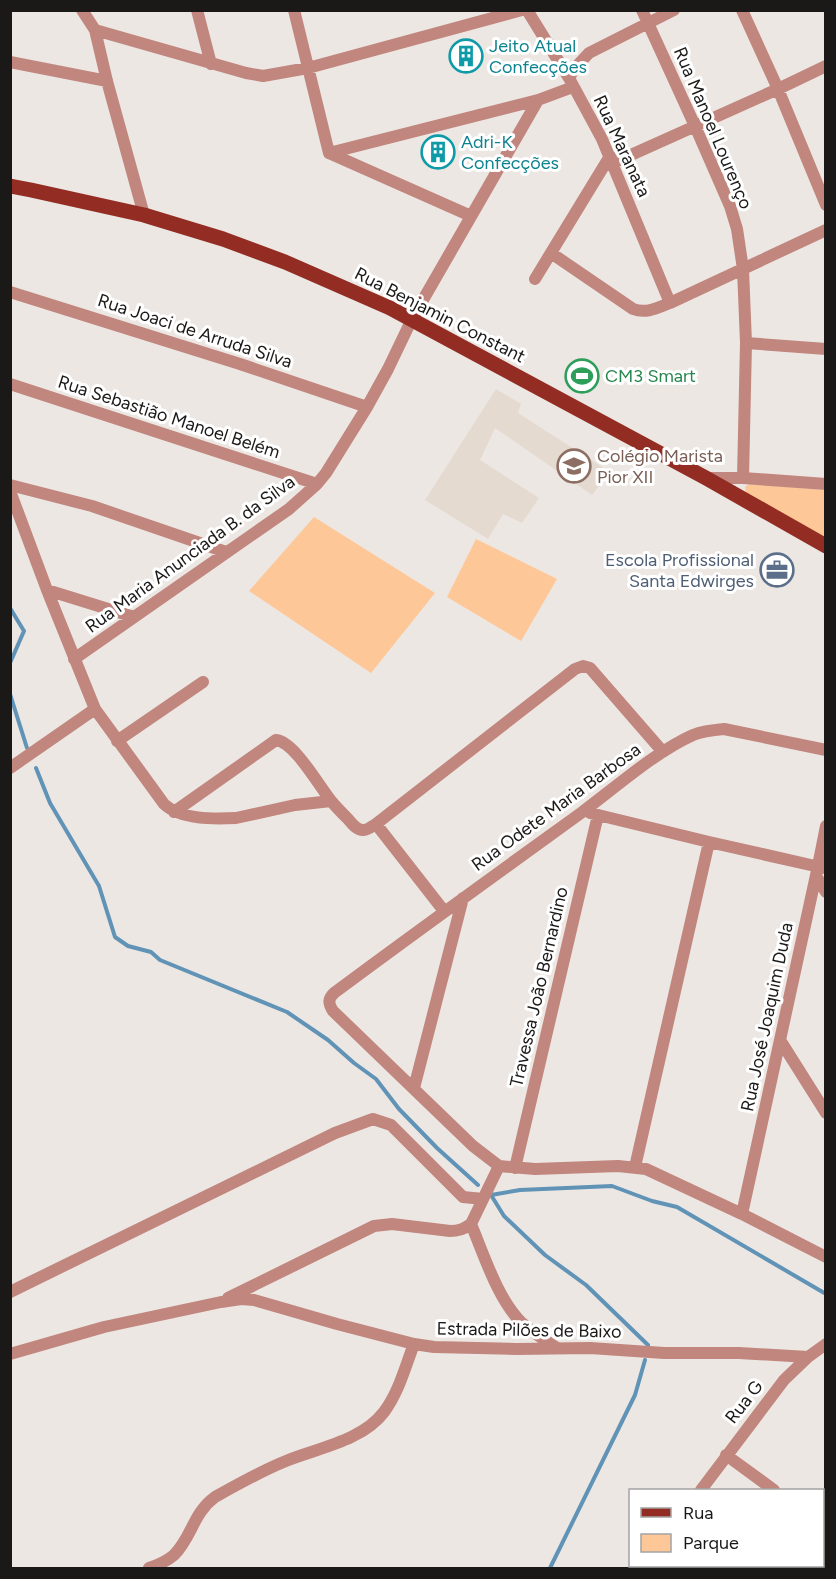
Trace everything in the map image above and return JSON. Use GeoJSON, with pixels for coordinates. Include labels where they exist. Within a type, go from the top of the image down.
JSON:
{"type":"FeatureCollection","features":[{"type":"Feature","properties":{"kind":"main road","name":"Rua Benjamin Constant"},"geometry":{"type":"LineString","coordinates":[[10,186],[144,215],[224,239],[390,308],[706,478],[825,546]]}},
{"type":"Feature","properties":{"kind":"street"},"geometry":{"type":"LineString","coordinates":[[82,10],[95,30],[144,215]]}},
{"type":"Feature","properties":{"kind":"street"},"geometry":{"type":"LineString","coordinates":[[197,10],[211,64]]}},
{"type":"Feature","properties":{"kind":"street"},"geometry":{"type":"LineString","coordinates":[[294,10],[329,153]]}},
{"type":"Feature","properties":{"kind":"street"},"geometry":{"type":"LineString","coordinates":[[95,30],[211,64],[263,76],[308,68],[522,10]]}},
{"type":"Feature","properties":{"kind":"street","name":"Rua Maranata"},"geometry":{"type":"LineString","coordinates":[[527,10],[592,118],[670,303]]}},
{"type":"Feature","properties":{"kind":"street","name":"Rua Manoel Lourenço"},"geometry":{"type":"LineString","coordinates":[[642,10],[730,206],[737,230],[743,269],[746,343],[743,478]]}},
{"type":"Feature","properties":{"kind":"street"},"geometry":{"type":"LineString","coordinates":[[329,153],[538,100],[571,83],[575,68],[589,53],[674,10]]}},
{"type":"Feature","properties":{"kind":"street"},"geometry":{"type":"LineString","coordinates":[[742,10],[823,192],[825,205]]}},
{"type":"Feature","properties":{"kind":"street"},"geometry":{"type":"LineString","coordinates":[[10,62],[107,81]]}},
{"type":"Feature","properties":{"kind":"street"},"geometry":{"type":"LineString","coordinates":[[535,279],[611,160],[695,126],[825,66]]}},
{"type":"Feature","properties":{"kind":"street","name":"Rua Maria Anunciada B. da Silva"},"geometry":{"type":"LineString","coordinates":[[74,659],[289,509],[317,484],[367,407],[412,319],[538,100]]}},
{"type":"Feature","properties":{"kind":"street"},"geometry":{"type":"LineString","coordinates":[[329,153],[471,216]]}},
{"type":"Feature","properties":{"kind":"street"},"geometry":{"type":"LineString","coordinates":[[551,253],[633,309],[646,312],[670,303],[825,230]]}},
{"type":"Feature","properties":{"kind":"street","name":"Rua Joaci de Arruda Silva"},"geometry":{"type":"LineString","coordinates":[[10,291],[367,407]]}},
{"type":"Feature","properties":{"kind":"street"},"geometry":{"type":"LineString","coordinates":[[746,343],[825,349]]}},
{"type":"Feature","properties":{"kind":"street","name":"Rua Sebastião Manoel Belém"},"geometry":{"type":"LineString","coordinates":[[10,384],[317,484]]}},
{"type":"Feature","properties":{"kind":"street"},"geometry":{"type":"LineString","coordinates":[[706,478],[743,478],[825,484]]}},
{"type":"Feature","properties":{"kind":"street"},"geometry":{"type":"LineString","coordinates":[[10,485],[92,506],[226,552]]}},
{"type":"Feature","properties":{"kind":"street"},"geometry":{"type":"LineString","coordinates":[[10,491],[95,709],[164,804],[174,812],[181,814],[203,818],[236,818],[295,805],[331,801]]}},
{"type":"Feature","properties":{"kind":"street"},"geometry":{"type":"LineString","coordinates":[[47,590],[134,617]]}},
{"type":"Feature","properties":{"kind":"street"},"geometry":{"type":"LineString","coordinates":[[174,812],[276,740],[291,748],[331,801],[359,829],[367,829],[566,676],[583,666],[590,668],[663,752]]}},
{"type":"Feature","properties":{"kind":"street"},"geometry":{"type":"LineString","coordinates":[[117,741],[203,682]]}},
{"type":"Feature","properties":{"kind":"street"},"geometry":{"type":"LineString","coordinates":[[10,768],[95,709]]}},
{"type":"Feature","properties":{"kind":"street","name":"Rua Odete Maria Barbosa"},"geometry":{"type":"LineString","coordinates":[[414,1088],[333,1011],[329,1001],[334,993],[663,752],[692,735],[724,729],[825,750]]}},
{"type":"Feature","properties":{"kind":"street"},"geometry":{"type":"LineString","coordinates":[[583,812],[820,870],[825,892]]}},
{"type":"Feature","properties":{"kind":"street","name":"Travessa João Bernardino"},"geometry":{"type":"LineString","coordinates":[[515,1168],[598,815]]}},
{"type":"Feature","properties":{"kind":"street"},"geometry":{"type":"LineString","coordinates":[[376,824],[444,911]]}},
{"type":"Feature","properties":{"kind":"street","name":"Rua José Joaquim Duda"},"geometry":{"type":"LineString","coordinates":[[742,1214],[820,870],[825,826]]}},
{"type":"Feature","properties":{"kind":"street"},"geometry":{"type":"LineString","coordinates":[[635,1167],[709,842]]}},
{"type":"Feature","properties":{"kind":"street"},"geometry":{"type":"LineString","coordinates":[[463,898],[414,1088],[472,1146],[500,1166],[515,1168],[635,1167],[653,1172],[825,1257]]}},
{"type":"Feature","properties":{"kind":"street"},"geometry":{"type":"LineString","coordinates":[[780,1040],[825,1113]]}},
{"type":"Feature","properties":{"kind":"street"},"geometry":{"type":"LineString","coordinates":[[10,1292],[334,1133],[373,1119],[391,1125],[463,1197],[483,1199]]}},
{"type":"Feature","properties":{"kind":"street"},"geometry":{"type":"LineString","coordinates":[[222,1302],[374,1226],[392,1224],[458,1231],[471,1224],[500,1166]]}},
{"type":"Feature","properties":{"kind":"street"},"geometry":{"type":"LineString","coordinates":[[471,1224],[501,1294],[509,1306],[524,1325],[557,1348]]}},
{"type":"Feature","properties":{"kind":"street","name":"Estrada Pilões de Baixo"},"geometry":{"type":"LineString","coordinates":[[10,1354],[104,1327],[222,1302],[254,1300],[414,1344],[452,1349],[590,1348],[664,1353],[739,1353],[808,1357]]}},
{"type":"Feature","properties":{"kind":"street"},"geometry":{"type":"LineString","coordinates":[[149,1569],[174,1555],[200,1511],[215,1497],[286,1461],[358,1434],[373,1423],[383,1414],[394,1398],[414,1344]]}},
{"type":"Feature","properties":{"kind":"street","name":"Rua G"},"geometry":{"type":"LineString","coordinates":[[702,1489],[784,1380],[825,1344]]}},
{"type":"Feature","properties":{"kind":"street"},"geometry":{"type":"LineString","coordinates":[[726,1455],[771,1489]]}},
{"type":"Feature","properties":{"kind":"shaded area","name":"Colégio Marista Pior XII"},"geometry":{"type":"Polygon","coordinates":[[[496,389],[521,404],[518,413],[610,472],[592,495],[495,428],[480,460],[539,498],[522,523],[503,514],[488,539],[425,500],[496,389]]]}},
{"type":"Feature","properties":{"kind":"green space"},"geometry":{"type":"Polygon","coordinates":[[[749,484],[825,490],[825,540],[746,493],[745,487],[749,484]]]}},
{"type":"Feature","properties":{"kind":"green space"},"geometry":{"type":"Polygon","coordinates":[[[314,517],[435,593],[371,673],[249,591],[314,517]]]}},
{"type":"Feature","properties":{"kind":"green space"},"geometry":{"type":"Polygon","coordinates":[[[476,539],[557,579],[521,641],[447,597],[476,539]]]}},
{"type":"Feature","properties":{"kind":"waterway"},"geometry":{"type":"LineString","coordinates":[[10,608],[24,631],[10,663]]}},
{"type":"Feature","properties":{"kind":"waterway"},"geometry":{"type":"LineString","coordinates":[[10,694],[27,748]]}},
{"type":"Feature","properties":{"kind":"waterway"},"geometry":{"type":"LineString","coordinates":[[36,768],[50,803],[99,886],[115,937],[128,946],[151,952],[160,960],[287,1012],[328,1040],[376,1079],[399,1109],[478,1185]]}},
{"type":"Feature","properties":{"kind":"waterway"},"geometry":{"type":"LineString","coordinates":[[489,1193],[491,1195],[520,1190],[612,1186],[652,1201],[677,1207],[826,1294]]}},
{"type":"Feature","properties":{"kind":"waterway"},"geometry":{"type":"LineString","coordinates":[[491,1195],[504,1216],[545,1255],[586,1285],[648,1345]]}},
{"type":"Feature","properties":{"kind":"waterway"},"geometry":{"type":"LineString","coordinates":[[550,1568],[635,1395],[645,1360]]}},
{"type":"Feature","properties":{"kind":"place","name":"Jeito Atual Confecções"},"geometry":{"type":"Point","coordinates":[466,56]}},
{"type":"Feature","properties":{"kind":"place","name":"Adri-K Confecções"},"geometry":{"type":"Point","coordinates":[438,152]}},
{"type":"Feature","properties":{"kind":"place","name":"CM3 Smart"},"geometry":{"type":"Point","coordinates":[582,376]}},
{"type":"Feature","properties":{"kind":"place","name":"Colégio Marista Pior XII"},"geometry":{"type":"Point","coordinates":[574,466]}},
{"type":"Feature","properties":{"kind":"place","name":"Escola Profissional Santa Edwirges"},"geometry":{"type":"Point","coordinates":[777,570]}}]}
